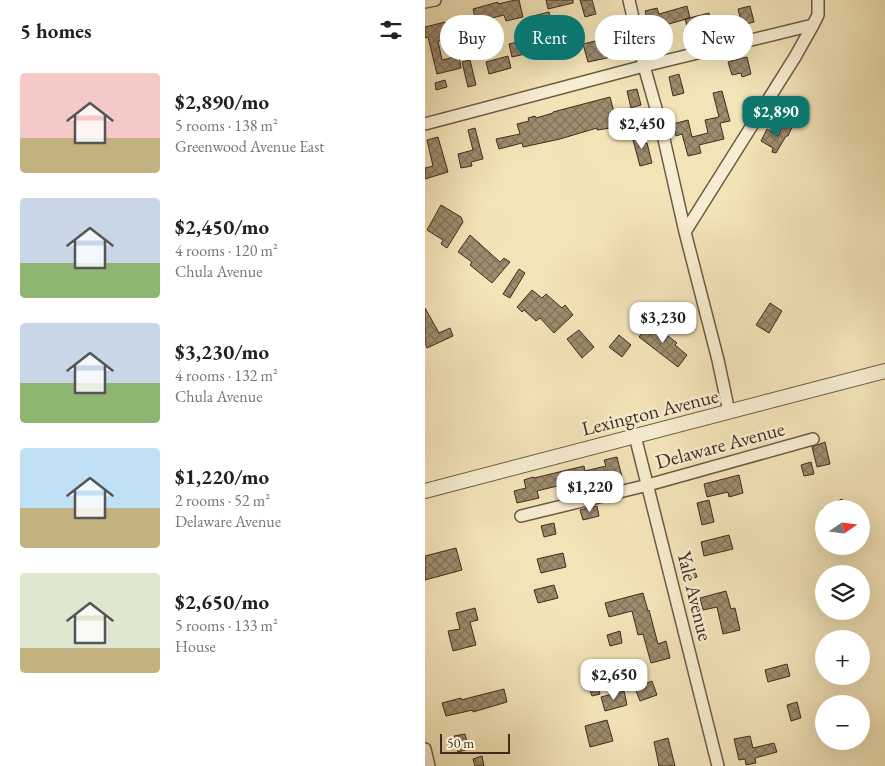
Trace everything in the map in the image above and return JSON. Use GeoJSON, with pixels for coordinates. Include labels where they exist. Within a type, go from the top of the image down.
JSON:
{"type":"FeatureCollection","features":[{"type":"Feature","properties":{"kind":"street"},"geometry":{"type":"LineString","coordinates":[[425,2],[435,0]]}},
{"type":"Feature","properties":{"kind":"street"},"geometry":{"type":"LineString","coordinates":[[629,0],[718,360],[729,412]]}},
{"type":"Feature","properties":{"kind":"street"},"geometry":{"type":"LineString","coordinates":[[685,232],[795,57],[818,16],[819,0]]}},
{"type":"Feature","properties":{"kind":"street"},"geometry":{"type":"LineString","coordinates":[[425,124],[644,66],[813,25]]}},
{"type":"Feature","properties":{"kind":"street","name":"Lexington Avenue"},"geometry":{"type":"LineString","coordinates":[[425,491],[885,371]]}},
{"type":"Feature","properties":{"kind":"street","name":"Yale Avenue"},"geometry":{"type":"LineString","coordinates":[[635,436],[718,766]]}},
{"type":"Feature","properties":{"kind":"street","name":"Delaware Avenue"},"geometry":{"type":"LineString","coordinates":[[521,516],[648,485],[813,439]]}},
{"type":"Feature","properties":{"kind":"street"},"geometry":{"type":"LineString","coordinates":[[425,749],[429,766]]}},
{"type":"Feature","properties":{"kind":"building"},"geometry":{"type":"Polygon","coordinates":[[[519,0],[523,15],[514,15],[514,19],[506,21],[504,15],[474,15],[473,9],[498,2],[498,4],[519,0]]]}},
{"type":"Feature","properties":{"kind":"building"},"geometry":{"type":"Polygon","coordinates":[[[546,0],[573,0],[573,3],[548,9],[546,0]]]}},
{"type":"Feature","properties":{"kind":"building"},"geometry":{"type":"Polygon","coordinates":[[[580,0],[592,0],[596,14],[585,17],[580,0]]]}},
{"type":"Feature","properties":{"kind":"building"},"geometry":{"type":"Polygon","coordinates":[[[687,6],[689,15],[683,15],[683,20],[673,23],[673,15],[646,15],[645,11],[657,8],[659,14],[687,6]]]}},
{"type":"Feature","properties":{"kind":"building"},"geometry":{"type":"Polygon","coordinates":[[[750,6],[752,15],[740,15],[738,9],[750,6]]]}},
{"type":"Feature","properties":{"kind":"building"},"geometry":{"type":"Polygon","coordinates":[[[549,12],[550,15],[537,15],[549,12]]]}},
{"type":"Feature","properties":{"kind":"building"},"geometry":{"type":"Polygon","coordinates":[[[440,23],[440,40],[438,41],[440,60],[460,60],[461,68],[437,74],[428,37],[425,38],[425,27],[440,23]]]}},
{"type":"Feature","properties":{"kind":"building"},"geometry":{"type":"Polygon","coordinates":[[[595,41],[595,60],[597,60],[588,62],[585,44],[595,41]]]}},
{"type":"Feature","properties":{"kind":"building"},"geometry":{"type":"Polygon","coordinates":[[[514,43],[514,57],[512,57],[509,44],[514,43]]]}},
{"type":"Feature","properties":{"kind":"building"},"geometry":{"type":"Polygon","coordinates":[[[508,56],[511,68],[489,74],[486,62],[504,60],[504,57],[508,56]]]}},
{"type":"Feature","properties":{"kind":"building"},"geometry":{"type":"Polygon","coordinates":[[[470,60],[476,85],[468,87],[462,62],[470,60]]]}},
{"type":"Feature","properties":{"kind":"building"},"geometry":{"type":"Polygon","coordinates":[[[748,60],[751,74],[742,77],[741,73],[732,75],[728,62],[748,60]]]}},
{"type":"Feature","properties":{"kind":"building"},"geometry":{"type":"Polygon","coordinates":[[[679,74],[684,93],[673,96],[669,77],[679,74]]]}},
{"type":"Feature","properties":{"kind":"building"},"geometry":{"type":"Polygon","coordinates":[[[445,80],[447,87],[436,90],[435,83],[445,80]]]}},
{"type":"Feature","properties":{"kind":"building"},"geometry":{"type":"Polygon","coordinates":[[[637,89],[641,105],[631,108],[627,91],[637,89]]]}},
{"type":"Feature","properties":{"kind":"building"},"geometry":{"type":"Polygon","coordinates":[[[722,91],[730,121],[720,123],[724,139],[699,145],[701,153],[688,156],[682,134],[676,136],[673,124],[688,120],[692,137],[708,133],[705,120],[719,117],[713,93],[722,91]]]}},
{"type":"Feature","properties":{"kind":"building"},"geometry":{"type":"Polygon","coordinates":[[[610,97],[618,127],[597,130],[597,128],[523,147],[522,143],[499,149],[496,139],[520,134],[517,124],[529,121],[528,118],[535,116],[536,118],[610,97]]]}},
{"type":"Feature","properties":{"kind":"building"},"geometry":{"type":"Polygon","coordinates":[[[783,124],[792,127],[776,153],[772,152],[773,148],[761,141],[767,129],[778,136],[783,124]]]}},
{"type":"Feature","properties":{"kind":"building"},"geometry":{"type":"Polygon","coordinates":[[[475,128],[483,159],[471,162],[472,166],[461,168],[458,154],[473,150],[468,130],[475,128]]]}},
{"type":"Feature","properties":{"kind":"building"},"geometry":{"type":"Polygon","coordinates":[[[642,134],[644,144],[647,143],[652,163],[640,166],[632,136],[642,134]]]}},
{"type":"Feature","properties":{"kind":"building"},"geometry":{"type":"Polygon","coordinates":[[[438,137],[448,172],[425,179],[425,168],[433,166],[427,140],[438,137]]]}},
{"type":"Feature","properties":{"kind":"building"},"geometry":{"type":"Polygon","coordinates":[[[441,205],[461,217],[463,222],[447,248],[441,244],[443,240],[427,230],[441,205]]]}},
{"type":"Feature","properties":{"kind":"building"},"geometry":{"type":"Polygon","coordinates":[[[470,235],[500,262],[504,258],[510,262],[492,283],[470,265],[472,262],[458,252],[470,235]]]}},
{"type":"Feature","properties":{"kind":"building"},"geometry":{"type":"Polygon","coordinates":[[[519,269],[525,273],[510,298],[503,294],[519,269]]]}},
{"type":"Feature","properties":{"kind":"building"},"geometry":{"type":"Polygon","coordinates":[[[532,290],[542,298],[546,294],[562,308],[565,305],[573,315],[554,333],[540,318],[536,321],[524,310],[522,312],[517,307],[532,290]]]}},
{"type":"Feature","properties":{"kind":"building"},"geometry":{"type":"Polygon","coordinates":[[[770,303],[782,311],[769,333],[756,325],[770,303]]]}},
{"type":"Feature","properties":{"kind":"building"},"geometry":{"type":"Polygon","coordinates":[[[425,308],[439,333],[450,328],[453,336],[427,348],[425,343],[425,308]]]}},
{"type":"Feature","properties":{"kind":"building"},"geometry":{"type":"Polygon","coordinates":[[[650,322],[677,343],[675,345],[687,355],[678,367],[639,337],[650,322]]]}},
{"type":"Feature","properties":{"kind":"building"},"geometry":{"type":"Polygon","coordinates":[[[579,330],[594,347],[582,358],[567,339],[579,330]]]}},
{"type":"Feature","properties":{"kind":"building"},"geometry":{"type":"Polygon","coordinates":[[[619,335],[631,345],[622,357],[609,347],[619,335]]]}},
{"type":"Feature","properties":{"kind":"building"},"geometry":{"type":"Polygon","coordinates":[[[825,442],[830,464],[817,467],[812,447],[825,442]]]}},
{"type":"Feature","properties":{"kind":"building"},"geometry":{"type":"Polygon","coordinates":[[[617,457],[622,477],[596,483],[594,477],[537,491],[539,498],[517,503],[514,491],[526,488],[524,480],[584,466],[585,471],[606,466],[604,460],[617,457]]]}},
{"type":"Feature","properties":{"kind":"building"},"geometry":{"type":"Polygon","coordinates":[[[811,462],[814,474],[804,476],[801,465],[811,462]]]}},
{"type":"Feature","properties":{"kind":"building"},"geometry":{"type":"Polygon","coordinates":[[[739,475],[743,493],[729,497],[728,492],[707,497],[704,484],[739,475]]]}},
{"type":"Feature","properties":{"kind":"building"},"geometry":{"type":"Polygon","coordinates":[[[709,500],[714,522],[702,525],[697,503],[709,500]]]}},
{"type":"Feature","properties":{"kind":"building"},"geometry":{"type":"Polygon","coordinates":[[[597,506],[599,516],[583,520],[580,510],[597,506]]]}},
{"type":"Feature","properties":{"kind":"building"},"geometry":{"type":"Polygon","coordinates":[[[554,523],[556,534],[544,537],[541,526],[554,523]]]}},
{"type":"Feature","properties":{"kind":"building"},"geometry":{"type":"Polygon","coordinates":[[[729,535],[733,549],[704,556],[701,542],[729,535]]]}},
{"type":"Feature","properties":{"kind":"building"},"geometry":{"type":"Polygon","coordinates":[[[456,548],[462,570],[425,580],[425,556],[456,548]]]}},
{"type":"Feature","properties":{"kind":"building"},"geometry":{"type":"Polygon","coordinates":[[[563,553],[566,567],[541,573],[537,559],[563,553]]]}},
{"type":"Feature","properties":{"kind":"building"},"geometry":{"type":"Polygon","coordinates":[[[694,569],[697,577],[687,580],[684,572],[694,569]]]}},
{"type":"Feature","properties":{"kind":"building"},"geometry":{"type":"Polygon","coordinates":[[[554,585],[558,598],[538,603],[534,590],[554,585]]]}},
{"type":"Feature","properties":{"kind":"building"},"geometry":{"type":"Polygon","coordinates":[[[726,591],[731,609],[735,608],[740,630],[723,634],[717,607],[703,610],[700,598],[726,591]]]}},
{"type":"Feature","properties":{"kind":"building"},"geometry":{"type":"Polygon","coordinates":[[[643,593],[658,644],[666,641],[670,658],[651,663],[643,634],[638,635],[632,611],[609,617],[605,603],[643,593]]]}},
{"type":"Feature","properties":{"kind":"building"},"geometry":{"type":"Polygon","coordinates":[[[475,608],[478,620],[470,622],[476,645],[453,651],[448,631],[460,629],[456,613],[475,608]]]}},
{"type":"Feature","properties":{"kind":"building"},"geometry":{"type":"Polygon","coordinates":[[[620,631],[622,643],[610,646],[607,635],[620,631]]]}},
{"type":"Feature","properties":{"kind":"building"},"geometry":{"type":"Polygon","coordinates":[[[610,661],[613,674],[595,679],[592,665],[610,661]]]}},
{"type":"Feature","properties":{"kind":"building"},"geometry":{"type":"Polygon","coordinates":[[[787,664],[790,676],[768,682],[765,670],[787,664]]]}},
{"type":"Feature","properties":{"kind":"building"},"geometry":{"type":"Polygon","coordinates":[[[652,681],[657,695],[640,701],[635,688],[652,681]]]}},
{"type":"Feature","properties":{"kind":"building"},"geometry":{"type":"Polygon","coordinates":[[[598,686],[600,694],[592,696],[589,688],[598,686]]]}},
{"type":"Feature","properties":{"kind":"building"},"geometry":{"type":"Polygon","coordinates":[[[504,689],[507,702],[473,712],[473,710],[446,716],[442,703],[504,689]]]}},
{"type":"Feature","properties":{"kind":"building"},"geometry":{"type":"Polygon","coordinates":[[[624,691],[627,705],[605,711],[601,697],[624,691]]]}},
{"type":"Feature","properties":{"kind":"building"},"geometry":{"type":"Polygon","coordinates":[[[797,702],[801,718],[791,721],[787,705],[797,702]]]}},
{"type":"Feature","properties":{"kind":"building"},"geometry":{"type":"Polygon","coordinates":[[[607,720],[613,741],[590,747],[585,726],[607,720]]]}},
{"type":"Feature","properties":{"kind":"building"},"geometry":{"type":"Polygon","coordinates":[[[465,734],[469,749],[458,752],[454,736],[465,734]]]}},
{"type":"Feature","properties":{"kind":"building"},"geometry":{"type":"Polygon","coordinates":[[[750,736],[753,748],[774,743],[777,752],[755,758],[756,763],[746,765],[745,759],[739,760],[734,739],[750,736]]]}},
{"type":"Feature","properties":{"kind":"building"},"geometry":{"type":"Polygon","coordinates":[[[668,738],[675,766],[659,766],[654,742],[668,738]]]}},
{"type":"Feature","properties":{"kind":"building"},"geometry":{"type":"Polygon","coordinates":[[[482,756],[484,766],[475,766],[473,759],[482,756]]]}}]}
